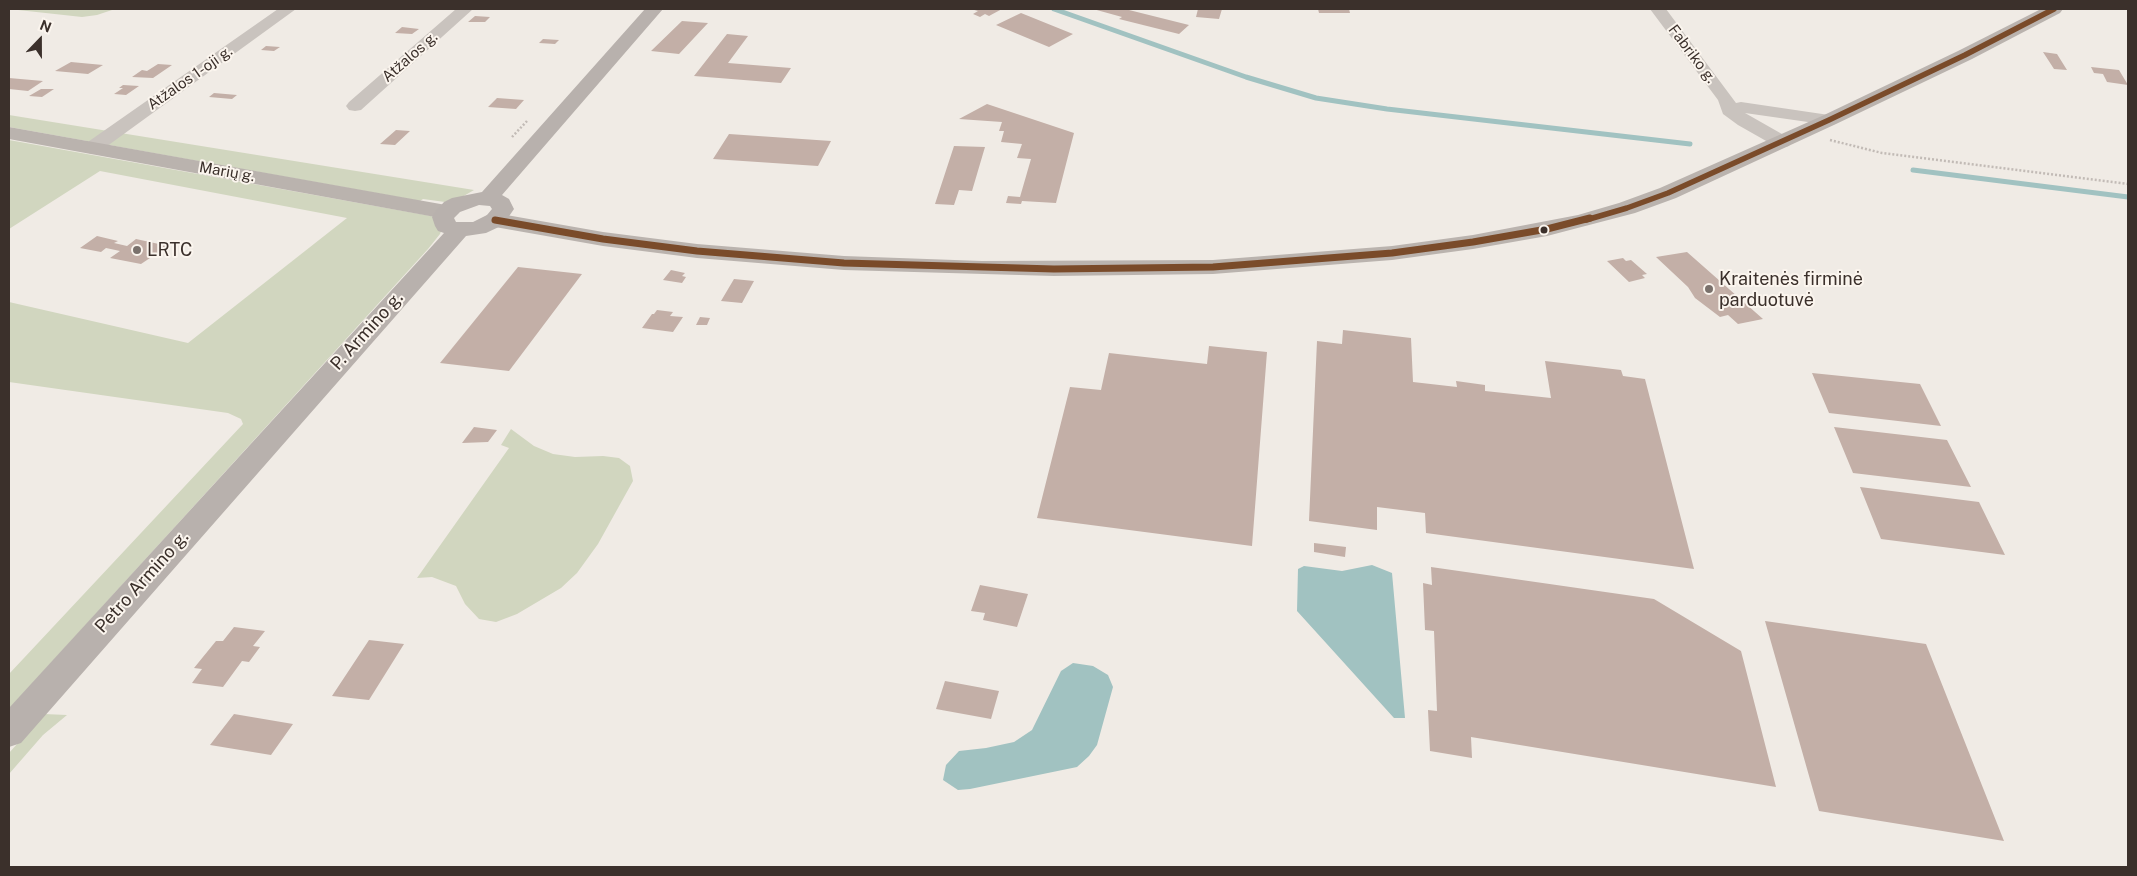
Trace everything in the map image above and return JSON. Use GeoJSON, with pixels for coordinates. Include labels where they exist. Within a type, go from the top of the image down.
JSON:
{"type":"FeatureCollection","features":[{"type":"Feature","properties":{"kind":"main road"},"geometry":{"type":"LineString","coordinates":[[452,221],[478,228],[494,220],[502,209],[501,204],[496,200],[488,198],[654,9]]}},
{"type":"Feature","properties":{"kind":"main road","name":"P. Armino g."},"geometry":{"type":"LineString","coordinates":[[276,432],[452,221],[460,203],[488,198]]}},
{"type":"Feature","properties":{"kind":"main road","name":"Petro Armino g."},"geometry":{"type":"LineString","coordinates":[[9,732],[276,432]]}},
{"type":"Feature","properties":{"kind":"street","name":"Atžalos 1-oji g."},"geometry":{"type":"LineString","coordinates":[[92,148],[288,9]]}},
{"type":"Feature","properties":{"kind":"street","name":"Atžalos g."},"geometry":{"type":"LineString","coordinates":[[355,106],[465,9]]}},
{"type":"Feature","properties":{"kind":"street","name":"Fabriko g."},"geometry":{"type":"LineString","coordinates":[[1658,9],[1734,104],[1729,110],[1744,121],[1792,137]]}},
{"type":"Feature","properties":{"kind":"street"},"geometry":{"type":"LineString","coordinates":[[494,220],[603,239],[697,251],[844,263],[1054,269],[1213,267],[1392,253],[1547,229],[1627,208],[1668,193],[1829,120],[1965,55],[2054,9]]}},
{"type":"Feature","properties":{"kind":"street"},"geometry":{"type":"LineString","coordinates":[[1734,104],[1829,120]]}},
{"type":"Feature","properties":{"kind":"street","name":"Marių g."},"geometry":{"type":"LineString","coordinates":[[9,132],[452,221]]}},
{"type":"Feature","properties":{"kind":"path"},"geometry":{"type":"LineString","coordinates":[[1792,137],[1882,153],[2128,184]]}},
{"type":"Feature","properties":{"kind":"green space"},"geometry":{"type":"Polygon","coordinates":[[[9,9],[115,9],[97,15],[82,17],[9,9]]]}},
{"type":"Feature","properties":{"kind":"green space"},"geometry":{"type":"Polygon","coordinates":[[[9,115],[474,190],[462,197],[445,202],[423,199],[420,201],[9,127],[9,115]]]}},
{"type":"Feature","properties":{"kind":"green space"},"geometry":{"type":"Polygon","coordinates":[[[9,140],[431,216],[439,219],[443,226],[440,234],[428,249],[9,709],[9,674],[243,424],[241,419],[228,413],[9,382],[9,302],[188,343],[347,218],[100,171],[9,229],[9,140]]]}},
{"type":"Feature","properties":{"kind":"green space"},"geometry":{"type":"Polygon","coordinates":[[[511,429],[534,446],[553,454],[575,457],[603,456],[619,458],[630,466],[633,481],[598,544],[577,573],[561,588],[517,614],[496,622],[479,619],[465,604],[456,586],[432,577],[417,578],[509,448],[501,445],[511,429]]]}},
{"type":"Feature","properties":{"kind":"green space"},"geometry":{"type":"Polygon","coordinates":[[[44,714],[67,715],[43,735],[9,774],[9,753],[44,714]]]}},
{"type":"Feature","properties":{"kind":"water"},"geometry":{"type":"Polygon","coordinates":[[[1372,565],[1392,573],[1405,718],[1394,718],[1297,611],[1298,569],[1304,566],[1342,571],[1372,565]]]}},
{"type":"Feature","properties":{"kind":"water"},"geometry":{"type":"Polygon","coordinates":[[[1073,663],[1093,666],[1108,675],[1113,687],[1097,745],[1077,767],[970,789],[958,790],[943,780],[946,765],[959,751],[1014,742],[1032,730],[1061,671],[1073,663]]]}},
{"type":"Feature","properties":{"kind":"building"},"geometry":{"type":"Polygon","coordinates":[[[971,9],[1002,9],[989,16],[985,14],[980,17],[973,14],[978,11],[971,9]]]}},
{"type":"Feature","properties":{"kind":"building"},"geometry":{"type":"Polygon","coordinates":[[[1093,9],[1131,9],[1129,10],[1189,25],[1179,34],[1119,19],[1122,17],[1093,9]]]}},
{"type":"Feature","properties":{"kind":"building"},"geometry":{"type":"Polygon","coordinates":[[[1198,9],[1222,9],[1219,19],[1196,17],[1198,9]]]}},
{"type":"Feature","properties":{"kind":"building"},"geometry":{"type":"Polygon","coordinates":[[[1318,9],[1349,9],[1350,13],[1319,13],[1318,9]]]}},
{"type":"Feature","properties":{"kind":"building"},"geometry":{"type":"Polygon","coordinates":[[[1021,13],[1073,34],[1049,47],[996,25],[1021,13]]]}},
{"type":"Feature","properties":{"kind":"building"},"geometry":{"type":"Polygon","coordinates":[[[475,16],[490,17],[485,22],[468,22],[475,16]]]}},
{"type":"Feature","properties":{"kind":"building"},"geometry":{"type":"Polygon","coordinates":[[[682,21],[708,23],[679,54],[651,51],[682,21]]]}},
{"type":"Feature","properties":{"kind":"building"},"geometry":{"type":"Polygon","coordinates":[[[402,27],[419,29],[412,34],[395,33],[402,27]]]}},
{"type":"Feature","properties":{"kind":"building"},"geometry":{"type":"Polygon","coordinates":[[[727,34],[748,36],[728,63],[791,68],[781,83],[694,76],[727,34]]]}},
{"type":"Feature","properties":{"kind":"building"},"geometry":{"type":"Polygon","coordinates":[[[543,39],[559,40],[555,44],[539,43],[543,39]]]}},
{"type":"Feature","properties":{"kind":"building"},"geometry":{"type":"Polygon","coordinates":[[[266,46],[280,47],[274,51],[261,50],[266,46]]]}},
{"type":"Feature","properties":{"kind":"building"},"geometry":{"type":"Polygon","coordinates":[[[2043,52],[2057,54],[2067,70],[2054,69],[2043,52]]]}},
{"type":"Feature","properties":{"kind":"building"},"geometry":{"type":"Polygon","coordinates":[[[71,62],[103,65],[88,74],[55,71],[71,62]]]}},
{"type":"Feature","properties":{"kind":"building"},"geometry":{"type":"Polygon","coordinates":[[[158,64],[172,65],[153,78],[132,77],[142,70],[147,71],[158,64]]]}},
{"type":"Feature","properties":{"kind":"building"},"geometry":{"type":"Polygon","coordinates":[[[2091,67],[2119,70],[2128,85],[2107,82],[2103,74],[2094,73],[2091,67]]]}},
{"type":"Feature","properties":{"kind":"building"},"geometry":{"type":"Polygon","coordinates":[[[9,78],[43,81],[28,91],[9,89],[9,78]]]}},
{"type":"Feature","properties":{"kind":"building"},"geometry":{"type":"Polygon","coordinates":[[[123,85],[139,86],[126,95],[114,94],[123,88],[119,88],[123,85]]]}},
{"type":"Feature","properties":{"kind":"building"},"geometry":{"type":"Polygon","coordinates":[[[41,89],[54,89],[42,97],[29,96],[41,89]]]}},
{"type":"Feature","properties":{"kind":"building"},"geometry":{"type":"Polygon","coordinates":[[[214,93],[237,95],[232,99],[209,97],[214,93]]]}},
{"type":"Feature","properties":{"kind":"building"},"geometry":{"type":"Polygon","coordinates":[[[497,98],[524,100],[516,109],[488,107],[497,98]]]}},
{"type":"Feature","properties":{"kind":"building"},"geometry":{"type":"Polygon","coordinates":[[[987,104],[1074,133],[1056,203],[1022,201],[1021,204],[1006,203],[1008,196],[1020,197],[1031,159],[1017,158],[1022,144],[1001,142],[1004,131],[999,131],[1002,122],[959,119],[987,104]]]}},
{"type":"Feature","properties":{"kind":"building"},"geometry":{"type":"Polygon","coordinates":[[[396,130],[410,131],[395,145],[380,144],[396,130]]]}},
{"type":"Feature","properties":{"kind":"building"},"geometry":{"type":"Polygon","coordinates":[[[729,134],[831,141],[818,166],[713,159],[729,134]]]}},
{"type":"Feature","properties":{"kind":"building"},"geometry":{"type":"Polygon","coordinates":[[[954,146],[985,147],[972,191],[959,190],[954,205],[935,204],[954,146]]]}},
{"type":"Feature","properties":{"kind":"building","name":"LRTC"},"geometry":{"type":"Polygon","coordinates":[[[97,236],[118,241],[114,243],[127,246],[136,239],[168,246],[141,264],[110,258],[120,251],[106,248],[101,252],[80,248],[97,236]]]}},
{"type":"Feature","properties":{"kind":"building","name":"Kraitenės firminė parduotuvė"},"geometry":{"type":"Polygon","coordinates":[[[1687,252],[1763,319],[1738,324],[1728,315],[1720,317],[1695,298],[1688,287],[1656,257],[1687,252]]]}},
{"type":"Feature","properties":{"kind":"building"},"geometry":{"type":"Polygon","coordinates":[[[1623,258],[1626,261],[1631,260],[1647,274],[1642,275],[1645,278],[1629,282],[1607,261],[1623,258]]]}},
{"type":"Feature","properties":{"kind":"building"},"geometry":{"type":"Polygon","coordinates":[[[518,267],[582,274],[509,371],[440,363],[518,267]]]}},
{"type":"Feature","properties":{"kind":"building"},"geometry":{"type":"Polygon","coordinates":[[[671,270],[685,273],[682,276],[686,277],[682,283],[663,280],[671,270]]]}},
{"type":"Feature","properties":{"kind":"building"},"geometry":{"type":"Polygon","coordinates":[[[734,279],[754,281],[742,303],[721,301],[734,279]]]}},
{"type":"Feature","properties":{"kind":"building"},"geometry":{"type":"Polygon","coordinates":[[[657,310],[673,312],[670,316],[683,317],[673,332],[642,328],[657,310]]]}},
{"type":"Feature","properties":{"kind":"building"},"geometry":{"type":"Polygon","coordinates":[[[700,317],[710,318],[707,325],[696,325],[700,317]]]}},
{"type":"Feature","properties":{"kind":"building"},"geometry":{"type":"Polygon","coordinates":[[[1343,330],[1411,338],[1413,382],[1457,387],[1456,381],[1485,385],[1485,391],[1551,398],[1545,361],[1621,370],[1623,376],[1645,379],[1694,569],[1426,533],[1425,513],[1377,507],[1377,530],[1309,521],[1317,341],[1342,344],[1343,330]]]}},
{"type":"Feature","properties":{"kind":"building"},"geometry":{"type":"Polygon","coordinates":[[[1209,346],[1267,352],[1252,546],[1037,518],[1070,387],[1101,390],[1109,353],[1207,364],[1209,346]]]}},
{"type":"Feature","properties":{"kind":"building"},"geometry":{"type":"Polygon","coordinates":[[[1812,373],[1920,384],[1941,426],[1829,413],[1812,373]]]}},
{"type":"Feature","properties":{"kind":"building"},"geometry":{"type":"Polygon","coordinates":[[[474,427],[497,430],[488,442],[462,443],[474,427]]]}},
{"type":"Feature","properties":{"kind":"building"},"geometry":{"type":"Polygon","coordinates":[[[1834,427],[1947,440],[1971,487],[1853,473],[1834,427]]]}},
{"type":"Feature","properties":{"kind":"building"},"geometry":{"type":"Polygon","coordinates":[[[1860,487],[1979,502],[2005,555],[1881,539],[1860,487]]]}},
{"type":"Feature","properties":{"kind":"building"},"geometry":{"type":"Polygon","coordinates":[[[1314,543],[1346,547],[1345,557],[1314,552],[1314,543]]]}},
{"type":"Feature","properties":{"kind":"building"},"geometry":{"type":"Polygon","coordinates":[[[1431,567],[1654,599],[1741,651],[1776,787],[1471,737],[1472,758],[1430,751],[1428,710],[1437,711],[1434,631],[1425,630],[1423,583],[1432,585],[1431,567]]]}},
{"type":"Feature","properties":{"kind":"building"},"geometry":{"type":"Polygon","coordinates":[[[980,585],[1028,594],[1017,627],[983,620],[985,613],[971,611],[980,585]]]}},
{"type":"Feature","properties":{"kind":"building"},"geometry":{"type":"Polygon","coordinates":[[[1765,621],[1926,644],[2004,841],[1819,811],[1765,621]]]}},
{"type":"Feature","properties":{"kind":"building"},"geometry":{"type":"Polygon","coordinates":[[[234,627],[265,631],[253,646],[260,647],[249,662],[242,661],[223,687],[192,683],[202,669],[194,668],[216,641],[223,641],[234,627]]]}},
{"type":"Feature","properties":{"kind":"building"},"geometry":{"type":"Polygon","coordinates":[[[369,640],[404,644],[369,700],[332,696],[369,640]]]}},
{"type":"Feature","properties":{"kind":"building"},"geometry":{"type":"Polygon","coordinates":[[[945,681],[999,691],[991,719],[936,709],[945,681]]]}},
{"type":"Feature","properties":{"kind":"building"},"geometry":{"type":"Polygon","coordinates":[[[234,714],[293,724],[271,755],[210,745],[234,714]]]}},
{"type":"Feature","properties":{"kind":"waterway"},"geometry":{"type":"LineString","coordinates":[[1054,9],[1246,77],[1316,98],[1387,109],[1690,144]]}},
{"type":"Feature","properties":{"kind":"waterway"},"geometry":{"type":"LineString","coordinates":[[1913,170],[2128,197]]}},
{"type":"Feature","properties":{"kind":"transit line"},"geometry":{"type":"LineString","coordinates":[[495,220],[603,239],[697,251],[844,263],[1054,269],[1213,267],[1392,253],[1473,242],[1547,229],[1627,208],[1668,193],[1829,120],[1965,55],[2054,9]]}},
{"type":"Feature","properties":{"kind":"place","name":"LRTC"},"geometry":{"type":"Point","coordinates":[137,250]}},
{"type":"Feature","properties":{"kind":"place","name":"Kraitenės firminė parduotuvė"},"geometry":{"type":"Point","coordinates":[1709,289]}}]}
